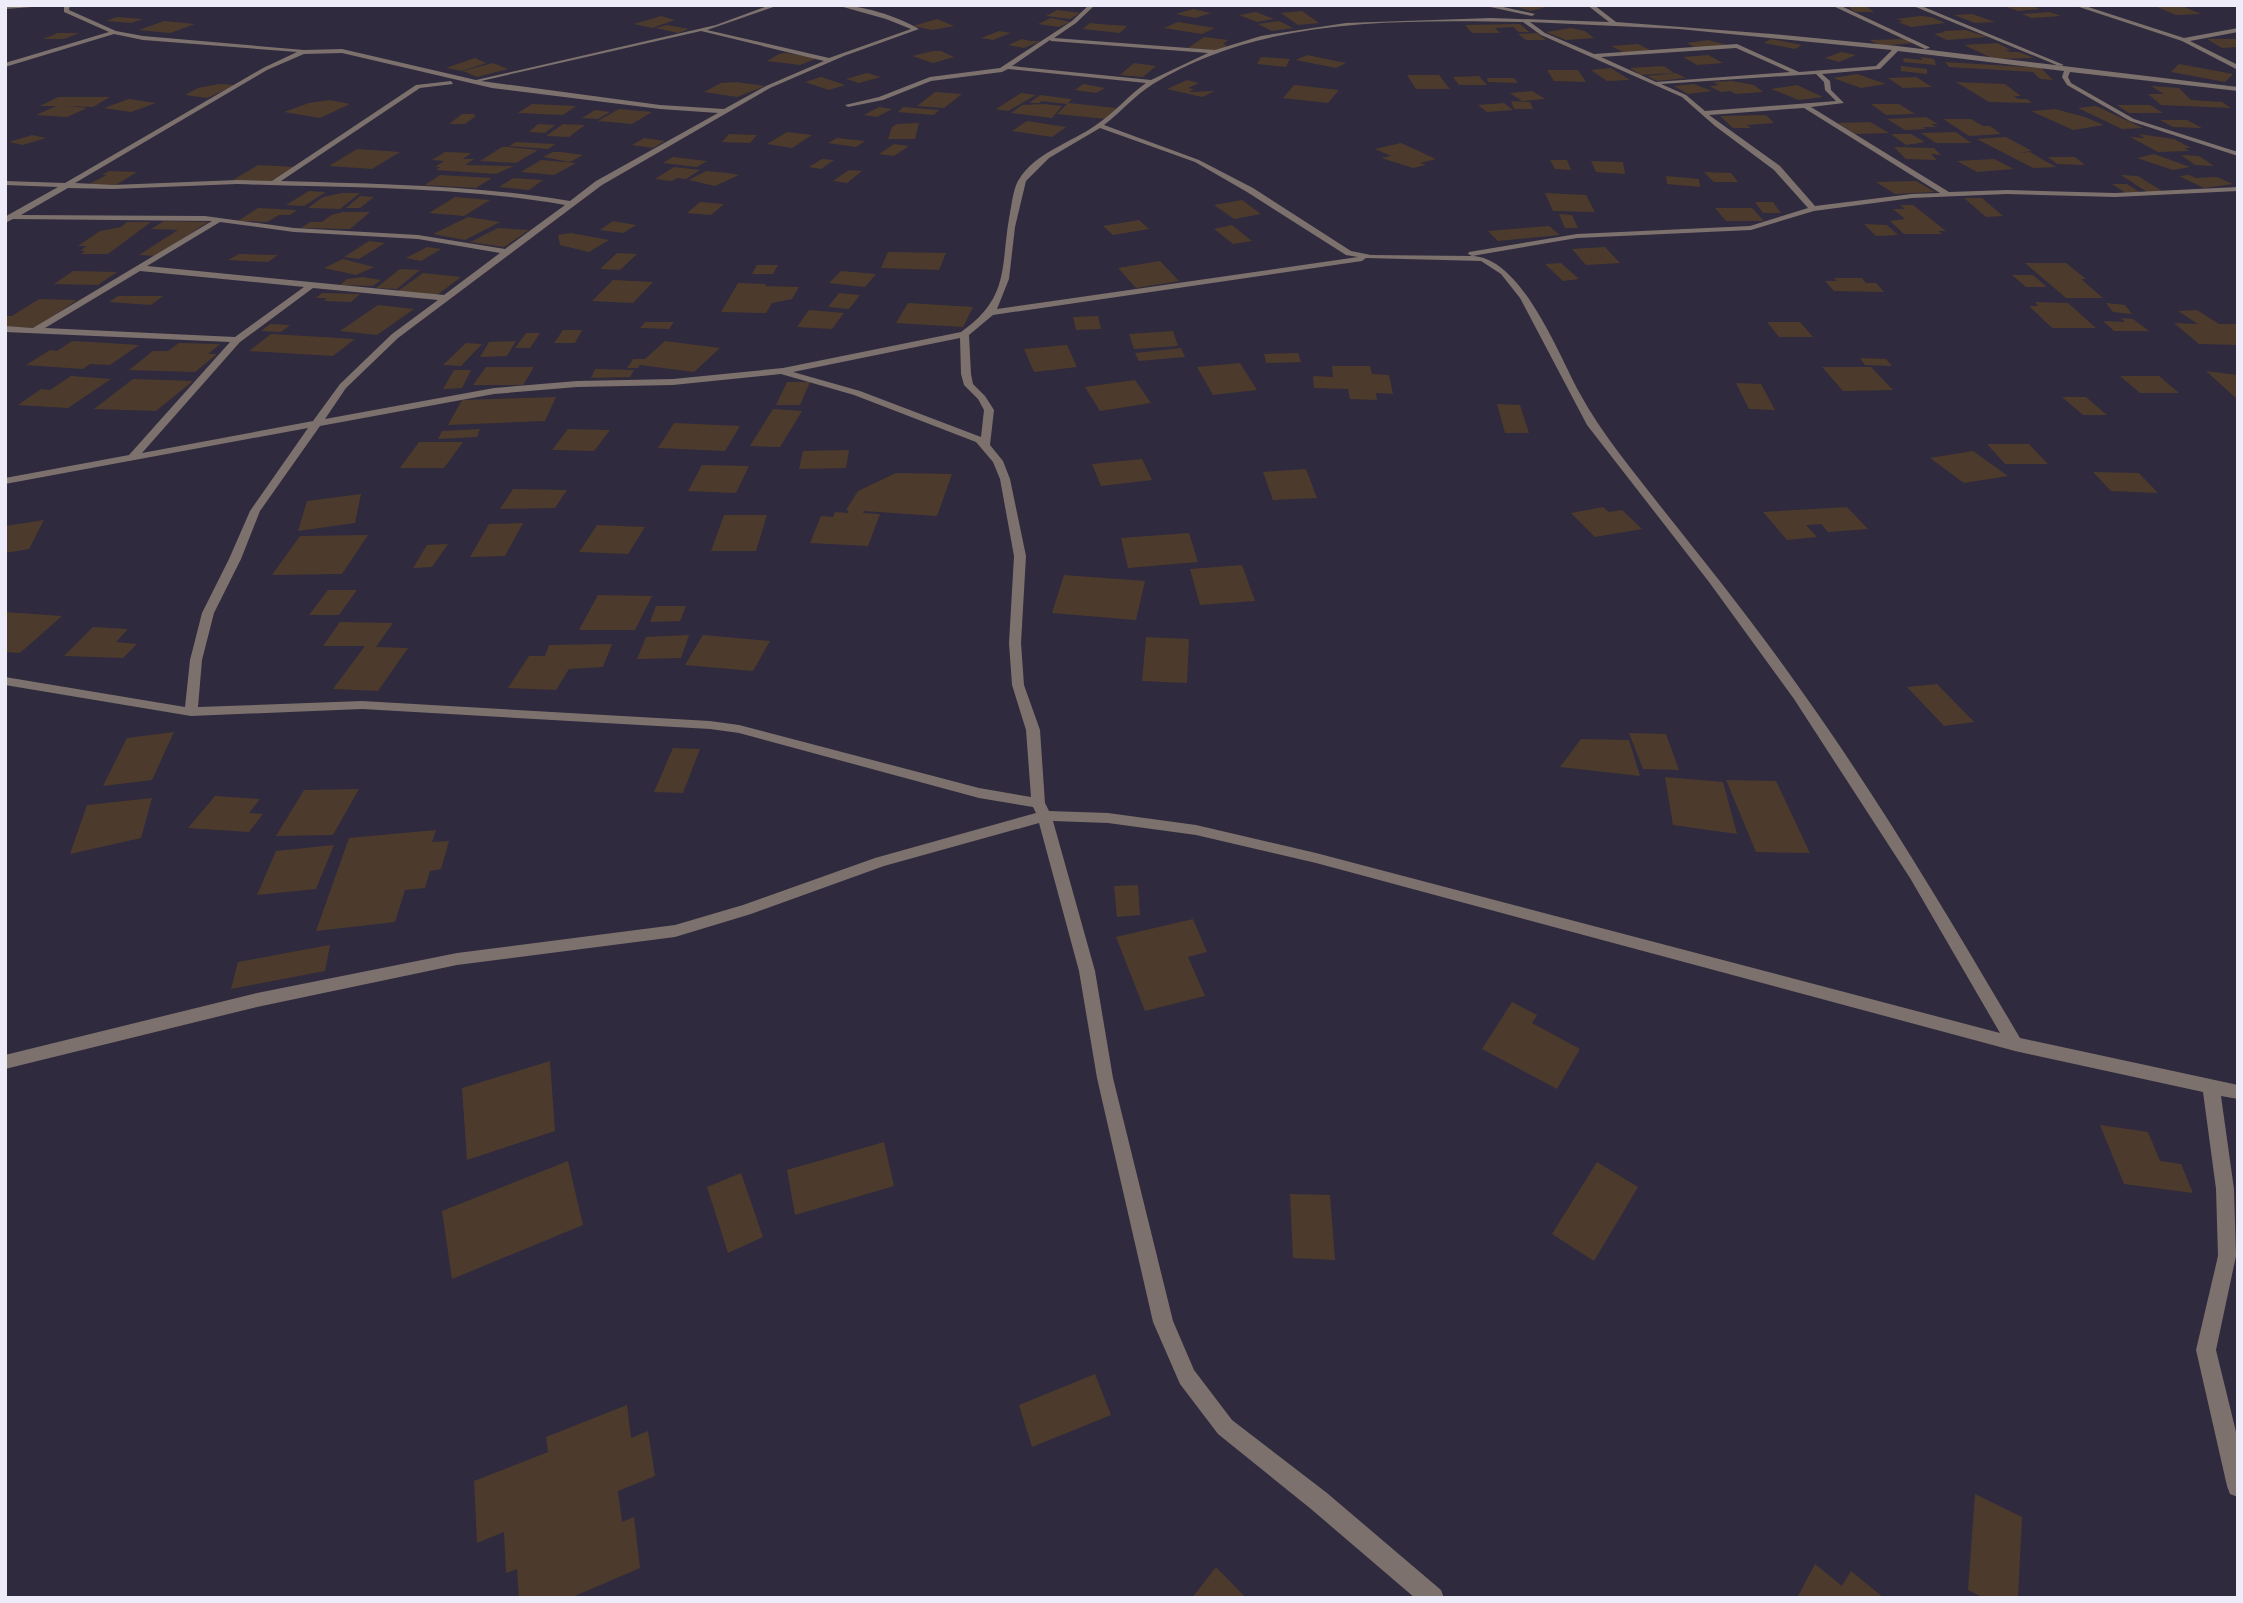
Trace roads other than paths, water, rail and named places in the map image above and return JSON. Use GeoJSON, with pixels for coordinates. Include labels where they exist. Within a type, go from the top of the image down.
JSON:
{"type":"FeatureCollection","features":[{"type":"Feature","properties":{"kind":"street"},"geometry":{"type":"LineString","coordinates":[[5,7],[56,5]]}},
{"type":"Feature","properties":{"kind":"street"},"geometry":{"type":"LineString","coordinates":[[67,5],[66,11],[69,14],[114,32],[212,45],[342,51],[470,82],[660,107],[725,111]]}},
{"type":"Feature","properties":{"kind":"street"},"geometry":{"type":"LineString","coordinates":[[273,184],[418,86],[470,82],[698,30],[776,5]]}},
{"type":"Feature","properties":{"kind":"street"},"geometry":{"type":"LineString","coordinates":[[191,712],[196,660],[208,613],[255,511],[343,386],[395,337],[599,183],[768,87],[829,60],[916,29],[888,18],[839,5]]}},
{"type":"Feature","properties":{"kind":"street"},"geometry":{"type":"LineString","coordinates":[[848,105],[881,99],[926,80],[984,74],[1007,67],[1051,39],[1092,5]]}},
{"type":"Feature","properties":{"kind":"street"},"geometry":{"type":"LineString","coordinates":[[1484,5],[1574,21]]}},
{"type":"Feature","properties":{"kind":"street"},"geometry":{"type":"LineString","coordinates":[[1590,5],[1614,23]]}},
{"type":"Feature","properties":{"kind":"street"},"geometry":{"type":"LineString","coordinates":[[1914,5],[2078,72]]}},
{"type":"Feature","properties":{"kind":"street"},"geometry":{"type":"LineString","coordinates":[[2076,5],[2184,40],[2238,68]]}},
{"type":"Feature","properties":{"kind":"street"},"geometry":{"type":"LineString","coordinates":[[1836,6],[1934,52]]}},
{"type":"Feature","properties":{"kind":"street"},"geometry":{"type":"LineString","coordinates":[[1523,20],[1543,34],[1684,96],[1717,125],[1777,168],[1813,209]]}},
{"type":"Feature","properties":{"kind":"street"},"geometry":{"type":"LineString","coordinates":[[5,481],[318,422],[527,387],[673,382],[783,372],[964,334],[979,325],[992,312],[1005,288],[1020,184],[1038,164],[1100,126],[1152,82],[1219,52],[1261,37],[1403,22],[1523,20],[1614,23],[1687,27],[1897,48],[2067,71],[2238,89]]}},
{"type":"Feature","properties":{"kind":"street"},"geometry":{"type":"LineString","coordinates":[[698,30],[829,60]]}},
{"type":"Feature","properties":{"kind":"street"},"geometry":{"type":"LineString","coordinates":[[2184,40],[2238,30]]}},
{"type":"Feature","properties":{"kind":"street"},"geometry":{"type":"LineString","coordinates":[[5,63],[114,32]]}},
{"type":"Feature","properties":{"kind":"street"},"geometry":{"type":"LineString","coordinates":[[1051,39],[1219,52]]}},
{"type":"Feature","properties":{"kind":"street"},"geometry":{"type":"LineString","coordinates":[[1591,56],[1737,47],[1798,74]]}},
{"type":"Feature","properties":{"kind":"street"},"geometry":{"type":"LineString","coordinates":[[1654,83],[1878,68],[1897,48]]}},
{"type":"Feature","properties":{"kind":"street"},"geometry":{"type":"LineString","coordinates":[[8,219],[265,69],[307,51]]}},
{"type":"Feature","properties":{"kind":"street"},"geometry":{"type":"LineString","coordinates":[[1007,67],[1152,82]]}},
{"type":"Feature","properties":{"kind":"street"},"geometry":{"type":"LineString","coordinates":[[2067,71],[2065,77],[2069,84],[2132,120],[2238,154]]}},
{"type":"Feature","properties":{"kind":"street"},"geometry":{"type":"LineString","coordinates":[[1705,113],[1841,103],[1828,90],[1827,81],[1818,73]]}},
{"type":"Feature","properties":{"kind":"street"},"geometry":{"type":"LineString","coordinates":[[1806,107],[1946,193]]}},
{"type":"Feature","properties":{"kind":"street"},"geometry":{"type":"LineString","coordinates":[[1100,126],[1197,161],[1250,190],[1349,253],[1371,257]]}},
{"type":"Feature","properties":{"kind":"street"},"geometry":{"type":"LineString","coordinates":[[5,183],[62,187],[237,182],[489,192],[572,204]]}},
{"type":"Feature","properties":{"kind":"street"},"geometry":{"type":"LineString","coordinates":[[1454,257],[1577,236],[1751,228],[1813,209],[1946,193],[2115,195],[2238,189]]}},
{"type":"Feature","properties":{"kind":"street"},"geometry":{"type":"LineString","coordinates":[[8,219],[219,220],[294,230],[418,237],[507,252]]}},
{"type":"Feature","properties":{"kind":"street"},"geometry":{"type":"LineString","coordinates":[[36,330],[219,220]]}},
{"type":"Feature","properties":{"kind":"street"},"geometry":{"type":"LineString","coordinates":[[992,312],[1371,257],[1483,259],[1504,272],[1524,297],[1592,425],[1713,580],[1798,696],[1915,874],[2015,1044]]}},
{"type":"Feature","properties":{"kind":"street"},"geometry":{"type":"LineString","coordinates":[[139,268],[445,298]]}},
{"type":"Feature","properties":{"kind":"street"},"geometry":{"type":"LineString","coordinates":[[133,457],[237,340],[313,284]]}},
{"type":"Feature","properties":{"kind":"street"},"geometry":{"type":"LineString","coordinates":[[5,329],[237,340]]}},
{"type":"Feature","properties":{"kind":"street"},"geometry":{"type":"LineString","coordinates":[[964,334],[969,385],[982,398],[989,411],[985,444]]}},
{"type":"Feature","properties":{"kind":"street"},"geometry":{"type":"LineString","coordinates":[[783,372],[857,393],[985,444],[998,461],[1005,479],[1020,556],[1015,643],[1018,685],[1033,730],[1041,809],[1087,971],[1105,1078],[1163,1322],[1187,1377],[1225,1427],[1319,1501],[1433,1598]]}},
{"type":"Feature","properties":{"kind":"street"},"geometry":{"type":"LineString","coordinates":[[5,681],[191,712],[362,705],[710,725],[739,729],[1041,809],[1196,830],[1317,858],[2015,1044],[2238,1092]]}},
{"type":"Feature","properties":{"kind":"street"},"geometry":{"type":"LineString","coordinates":[[5,1062],[257,1000],[444,962],[675,932],[1041,809]]}},
{"type":"Feature","properties":{"kind":"street"},"geometry":{"type":"LineString","coordinates":[[2211,1088],[2225,1189],[2227,1256],[2206,1350],[2238,1486]]}}]}
